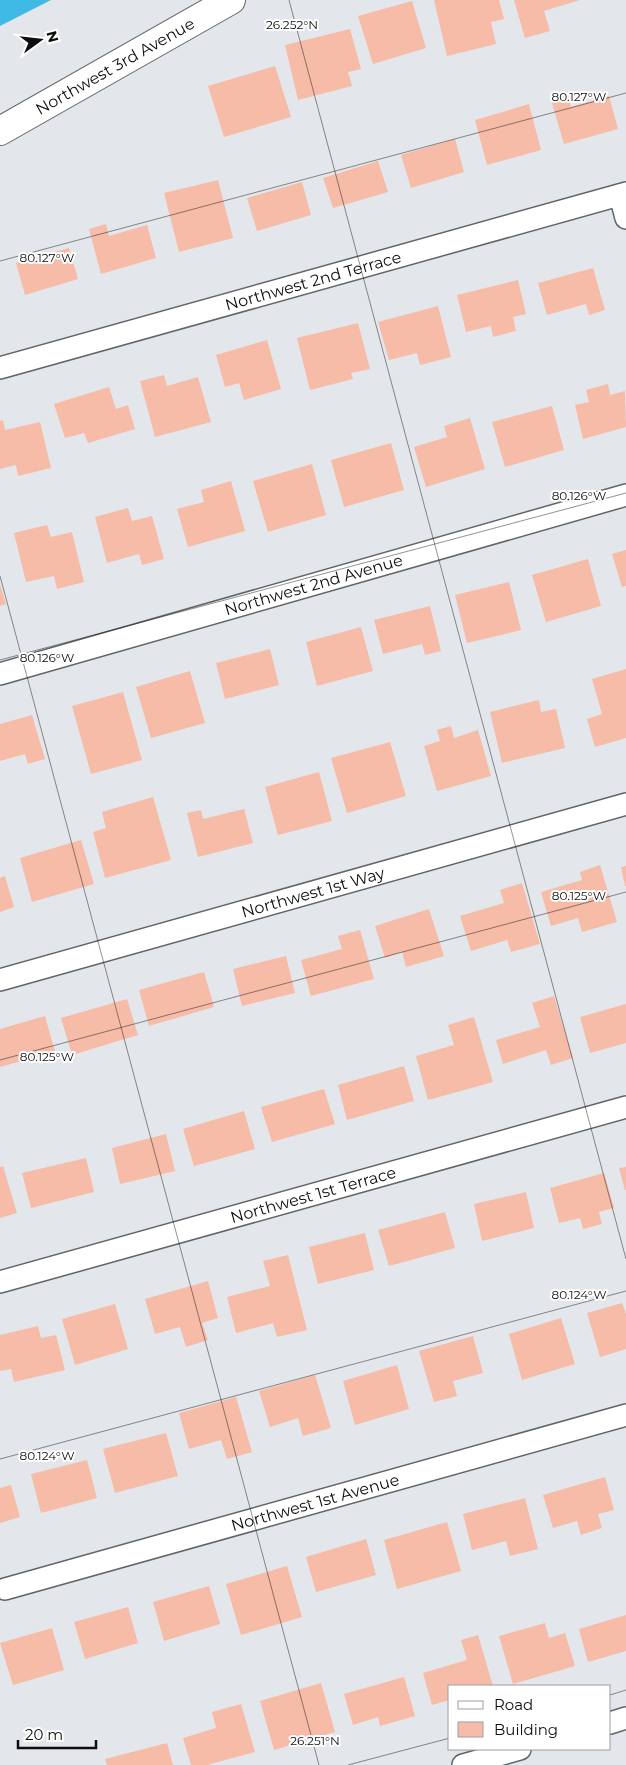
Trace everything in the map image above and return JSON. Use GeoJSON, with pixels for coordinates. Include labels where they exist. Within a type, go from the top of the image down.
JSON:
{"type":"FeatureCollection","features":[{"type":"Feature","properties":{"kind":"street","name":"Northwest 3rd Avenue"},"geometry":{"type":"LineString","coordinates":[[0,131],[231,0]]}},
{"type":"Feature","properties":{"kind":"street"},"geometry":{"type":"LineString","coordinates":[[623,194],[626,218]]}},
{"type":"Feature","properties":{"kind":"street","name":"Northwest 2nd Terrace"},"geometry":{"type":"LineString","coordinates":[[0,368],[623,194]]}},
{"type":"Feature","properties":{"kind":"street","name":"Northwest 2nd Avenue"},"geometry":{"type":"LineString","coordinates":[[0,674],[626,495]]}},
{"type":"Feature","properties":{"kind":"street","name":"Northwest 1st Way"},"geometry":{"type":"LineString","coordinates":[[0,980],[626,804]]}},
{"type":"Feature","properties":{"kind":"street","name":"Northwest 1st Terrace"},"geometry":{"type":"LineString","coordinates":[[0,1282],[626,1107]]}},
{"type":"Feature","properties":{"kind":"street","name":"Northwest 1st Avenue"},"geometry":{"type":"LineString","coordinates":[[5,1590],[626,1415]]}},
{"type":"Feature","properties":{"kind":"street"},"geometry":{"type":"LineString","coordinates":[[611,1723],[626,1718]]}},
{"type":"Feature","properties":{"kind":"street"},"geometry":{"type":"LineString","coordinates":[[462,1765],[516,1750]]}},
{"type":"Feature","properties":{"kind":"water"},"geometry":{"type":"Polygon","coordinates":[[[0,0],[51,0],[0,26],[0,0]]]}},
{"type":"Feature","properties":{"kind":"building"},"geometry":{"type":"Polygon","coordinates":[[[434,0],[499,0],[504,19],[491,22],[496,44],[447,56],[434,0]]]}},
{"type":"Feature","properties":{"kind":"building"},"geometry":{"type":"Polygon","coordinates":[[[514,0],[580,0],[544,11],[550,31],[525,38],[514,0]]]}},
{"type":"Feature","properties":{"kind":"building"},"geometry":{"type":"Polygon","coordinates":[[[412,1],[426,48],[373,64],[358,16],[412,1]]]}},
{"type":"Feature","properties":{"kind":"building"},"geometry":{"type":"Polygon","coordinates":[[[350,29],[361,69],[348,72],[352,86],[298,100],[285,45],[350,29]]]}},
{"type":"Feature","properties":{"kind":"building"},"geometry":{"type":"Polygon","coordinates":[[[275,66],[291,117],[224,137],[208,86],[275,66]]]}},
{"type":"Feature","properties":{"kind":"building"},"geometry":{"type":"Polygon","coordinates":[[[568,95],[571,107],[609,96],[618,129],[564,144],[551,100],[568,95]]]}},
{"type":"Feature","properties":{"kind":"building"},"geometry":{"type":"Polygon","coordinates":[[[529,104],[541,150],[487,165],[475,120],[529,104]]]}},
{"type":"Feature","properties":{"kind":"building"},"geometry":{"type":"Polygon","coordinates":[[[455,139],[464,172],[411,188],[401,155],[455,139]]]}},
{"type":"Feature","properties":{"kind":"building"},"geometry":{"type":"Polygon","coordinates":[[[378,161],[388,192],[333,208],[323,178],[378,161]]]}},
{"type":"Feature","properties":{"kind":"building"},"geometry":{"type":"Polygon","coordinates":[[[218,180],[233,238],[179,252],[164,193],[218,180]]]}},
{"type":"Feature","properties":{"kind":"building"},"geometry":{"type":"Polygon","coordinates":[[[302,182],[311,215],[257,231],[247,198],[302,182]]]}},
{"type":"Feature","properties":{"kind":"building"},"geometry":{"type":"Polygon","coordinates":[[[106,224],[109,236],[147,225],[156,258],[101,274],[89,229],[106,224]]]}},
{"type":"Feature","properties":{"kind":"building"},"geometry":{"type":"Polygon","coordinates":[[[69,248],[78,279],[25,295],[16,263],[69,248]]]}},
{"type":"Feature","properties":{"kind":"building"},"geometry":{"type":"Polygon","coordinates":[[[593,268],[605,310],[589,315],[586,304],[547,315],[538,283],[593,268]]]}},
{"type":"Feature","properties":{"kind":"building"},"geometry":{"type":"Polygon","coordinates":[[[518,280],[526,314],[513,317],[516,331],[493,337],[491,326],[466,332],[457,295],[518,280]]]}},
{"type":"Feature","properties":{"kind":"building"},"geometry":{"type":"Polygon","coordinates":[[[438,306],[451,357],[420,365],[417,353],[389,360],[378,322],[438,306]]]}},
{"type":"Feature","properties":{"kind":"building"},"geometry":{"type":"Polygon","coordinates":[[[358,323],[370,369],[351,373],[353,379],[310,390],[297,338],[358,323]]]}},
{"type":"Feature","properties":{"kind":"building"},"geometry":{"type":"Polygon","coordinates":[[[267,340],[281,389],[244,400],[239,383],[225,387],[216,355],[267,340]]]}},
{"type":"Feature","properties":{"kind":"building"},"geometry":{"type":"Polygon","coordinates":[[[164,375],[167,386],[198,377],[211,422],[155,437],[140,381],[164,375]]]}},
{"type":"Feature","properties":{"kind":"building"},"geometry":{"type":"Polygon","coordinates":[[[608,384],[610,395],[625,391],[626,427],[583,439],[575,405],[589,402],[586,390],[608,384]]]}},
{"type":"Feature","properties":{"kind":"building"},"geometry":{"type":"Polygon","coordinates":[[[109,387],[116,409],[128,405],[135,429],[88,443],[84,433],[65,438],[54,404],[109,387]]]}},
{"type":"Feature","properties":{"kind":"building"},"geometry":{"type":"Polygon","coordinates":[[[552,406],[564,450],[505,467],[492,422],[552,406]]]}},
{"type":"Feature","properties":{"kind":"building"},"geometry":{"type":"Polygon","coordinates":[[[470,418],[485,469],[426,487],[414,447],[447,437],[444,426],[470,418]]]}},
{"type":"Feature","properties":{"kind":"building"},"geometry":{"type":"Polygon","coordinates":[[[3,420],[5,430],[40,422],[51,468],[18,476],[16,465],[0,469],[0,421],[3,420]]]}},
{"type":"Feature","properties":{"kind":"building"},"geometry":{"type":"Polygon","coordinates":[[[391,443],[404,490],[344,507],[331,460],[391,443]]]}},
{"type":"Feature","properties":{"kind":"building"},"geometry":{"type":"Polygon","coordinates":[[[312,464],[326,515],[268,532],[253,481],[312,464]]]}},
{"type":"Feature","properties":{"kind":"building"},"geometry":{"type":"Polygon","coordinates":[[[231,481],[245,531],[188,547],[177,509],[204,502],[201,490],[231,481]]]}},
{"type":"Feature","properties":{"kind":"building"},"geometry":{"type":"Polygon","coordinates":[[[128,508],[132,521],[152,516],[164,559],[142,565],[139,554],[107,563],[95,517],[128,508]]]}},
{"type":"Feature","properties":{"kind":"building"},"geometry":{"type":"Polygon","coordinates":[[[47,525],[51,537],[72,532],[84,582],[57,589],[54,576],[26,582],[14,533],[47,525]]]}},
{"type":"Feature","properties":{"kind":"building"},"geometry":{"type":"Polygon","coordinates":[[[626,550],[626,586],[622,587],[612,554],[626,550]]]}},
{"type":"Feature","properties":{"kind":"building"},"geometry":{"type":"Polygon","coordinates":[[[588,559],[601,606],[546,622],[532,575],[588,559]]]}},
{"type":"Feature","properties":{"kind":"building"},"geometry":{"type":"Polygon","coordinates":[[[509,582],[521,630],[467,643],[455,595],[509,582]]]}},
{"type":"Feature","properties":{"kind":"building"},"geometry":{"type":"Polygon","coordinates":[[[0,584],[6,604],[0,606],[0,584]]]}},
{"type":"Feature","properties":{"kind":"building"},"geometry":{"type":"Polygon","coordinates":[[[430,606],[441,651],[425,655],[422,644],[383,654],[374,620],[430,606]]]}},
{"type":"Feature","properties":{"kind":"building"},"geometry":{"type":"Polygon","coordinates":[[[361,627],[373,671],[317,686],[306,642],[361,627]]]}},
{"type":"Feature","properties":{"kind":"building"},"geometry":{"type":"Polygon","coordinates":[[[270,649],[279,685],[225,699],[216,663],[270,649]]]}},
{"type":"Feature","properties":{"kind":"building"},"geometry":{"type":"Polygon","coordinates":[[[626,669],[626,738],[595,747],[587,719],[602,714],[592,679],[626,669]]]}},
{"type":"Feature","properties":{"kind":"building"},"geometry":{"type":"Polygon","coordinates":[[[190,671],[205,723],[151,738],[136,687],[190,671]]]}},
{"type":"Feature","properties":{"kind":"building"},"geometry":{"type":"Polygon","coordinates":[[[123,692],[142,760],[91,774],[72,706],[123,692]]]}},
{"type":"Feature","properties":{"kind":"building"},"geometry":{"type":"Polygon","coordinates":[[[539,700],[541,712],[556,709],[565,748],[502,763],[490,712],[539,700]]]}},
{"type":"Feature","properties":{"kind":"building"},"geometry":{"type":"Polygon","coordinates":[[[32,715],[45,759],[28,764],[25,754],[0,761],[0,724],[32,715]]]}},
{"type":"Feature","properties":{"kind":"building"},"geometry":{"type":"Polygon","coordinates":[[[451,726],[454,738],[478,730],[491,776],[437,791],[424,746],[440,741],[437,730],[451,726]]]}},
{"type":"Feature","properties":{"kind":"building"},"geometry":{"type":"Polygon","coordinates":[[[390,742],[406,796],[347,813],[331,758],[390,742]]]}},
{"type":"Feature","properties":{"kind":"building"},"geometry":{"type":"Polygon","coordinates":[[[319,772],[332,821],[278,835],[265,787],[319,772]]]}},
{"type":"Feature","properties":{"kind":"building"},"geometry":{"type":"Polygon","coordinates":[[[153,797],[171,860],[105,878],[93,832],[106,828],[102,812],[153,797]]]}},
{"type":"Feature","properties":{"kind":"building"},"geometry":{"type":"Polygon","coordinates":[[[244,809],[253,843],[198,857],[187,813],[201,810],[203,819],[244,809]]]}},
{"type":"Feature","properties":{"kind":"building"},"geometry":{"type":"Polygon","coordinates":[[[81,840],[94,884],[32,902],[20,858],[81,840]]]}},
{"type":"Feature","properties":{"kind":"building"},"geometry":{"type":"Polygon","coordinates":[[[600,865],[617,922],[582,932],[578,918],[551,926],[541,892],[582,880],[580,872],[600,865]]]}},
{"type":"Feature","properties":{"kind":"building"},"geometry":{"type":"Polygon","coordinates":[[[626,866],[626,886],[625,886],[621,867],[626,866]]]}},
{"type":"Feature","properties":{"kind":"building"},"geometry":{"type":"Polygon","coordinates":[[[5,876],[14,907],[0,912],[0,878],[5,876]]]}},
{"type":"Feature","properties":{"kind":"building"},"geometry":{"type":"Polygon","coordinates":[[[522,883],[540,944],[511,952],[507,940],[471,951],[460,916],[504,903],[500,890],[522,883]]]}},
{"type":"Feature","properties":{"kind":"building"},"geometry":{"type":"Polygon","coordinates":[[[429,909],[444,956],[406,967],[402,952],[385,958],[375,926],[429,909]]]}},
{"type":"Feature","properties":{"kind":"building"},"geometry":{"type":"Polygon","coordinates":[[[360,930],[374,979],[311,996],[301,960],[342,949],[338,936],[360,930]]]}},
{"type":"Feature","properties":{"kind":"building"},"geometry":{"type":"Polygon","coordinates":[[[286,956],[295,993],[242,1006],[233,969],[286,956]]]}},
{"type":"Feature","properties":{"kind":"building"},"geometry":{"type":"Polygon","coordinates":[[[204,972],[214,1007],[149,1026],[139,990],[204,972]]]}},
{"type":"Feature","properties":{"kind":"building"},"geometry":{"type":"Polygon","coordinates":[[[554,996],[573,1058],[551,1065],[546,1050],[503,1064],[496,1040],[540,1027],[532,1003],[554,996]]]}},
{"type":"Feature","properties":{"kind":"building"},"geometry":{"type":"Polygon","coordinates":[[[127,999],[138,1035],[72,1055],[61,1018],[127,999]]]}},
{"type":"Feature","properties":{"kind":"building"},"geometry":{"type":"Polygon","coordinates":[[[626,1004],[626,1043],[590,1053],[580,1017],[626,1004]]]}},
{"type":"Feature","properties":{"kind":"building"},"geometry":{"type":"Polygon","coordinates":[[[45,1016],[55,1052],[0,1067],[0,1029],[45,1016]]]}},
{"type":"Feature","properties":{"kind":"building"},"geometry":{"type":"Polygon","coordinates":[[[474,1017],[493,1082],[428,1100],[416,1056],[454,1045],[448,1025],[474,1017]]]}},
{"type":"Feature","properties":{"kind":"building"},"geometry":{"type":"Polygon","coordinates":[[[404,1066],[414,1101],[347,1120],[338,1085],[404,1066]]]}},
{"type":"Feature","properties":{"kind":"building"},"geometry":{"type":"Polygon","coordinates":[[[324,1089],[335,1124],[272,1142],[261,1107],[324,1089]]]}},
{"type":"Feature","properties":{"kind":"building"},"geometry":{"type":"Polygon","coordinates":[[[244,1111],[255,1149],[194,1166],[183,1129],[244,1111]]]}},
{"type":"Feature","properties":{"kind":"building"},"geometry":{"type":"Polygon","coordinates":[[[166,1134],[175,1171],[120,1184],[112,1148],[166,1134]]]}},
{"type":"Feature","properties":{"kind":"building"},"geometry":{"type":"Polygon","coordinates":[[[86,1158],[94,1192],[31,1208],[22,1173],[86,1158]]]}},
{"type":"Feature","properties":{"kind":"building"},"geometry":{"type":"Polygon","coordinates":[[[3,1166],[17,1213],[0,1218],[0,1167],[3,1166]]]}},
{"type":"Feature","properties":{"kind":"building"},"geometry":{"type":"Polygon","coordinates":[[[626,1167],[626,1190],[625,1190],[619,1168],[626,1167]]]}},
{"type":"Feature","properties":{"kind":"building"},"geometry":{"type":"Polygon","coordinates":[[[604,1173],[614,1208],[599,1212],[602,1224],[583,1229],[580,1218],[559,1223],[550,1188],[604,1173]]]}},
{"type":"Feature","properties":{"kind":"building"},"geometry":{"type":"Polygon","coordinates":[[[526,1192],[534,1228],[482,1241],[474,1204],[526,1192]]]}},
{"type":"Feature","properties":{"kind":"building"},"geometry":{"type":"Polygon","coordinates":[[[445,1212],[455,1248],[389,1266],[378,1230],[445,1212]]]}},
{"type":"Feature","properties":{"kind":"building"},"geometry":{"type":"Polygon","coordinates":[[[365,1233],[374,1270],[318,1284],[309,1247],[365,1233]]]}},
{"type":"Feature","properties":{"kind":"building"},"geometry":{"type":"Polygon","coordinates":[[[288,1255],[307,1330],[277,1337],[273,1323],[236,1333],[227,1297],[270,1286],[263,1261],[288,1255]]]}},
{"type":"Feature","properties":{"kind":"building"},"geometry":{"type":"Polygon","coordinates":[[[208,1281],[218,1318],[202,1323],[208,1340],[186,1347],[180,1327],[155,1334],[145,1299],[208,1281]]]}},
{"type":"Feature","properties":{"kind":"building"},"geometry":{"type":"Polygon","coordinates":[[[622,1303],[626,1314],[626,1349],[600,1357],[587,1313],[622,1303]]]}},
{"type":"Feature","properties":{"kind":"building"},"geometry":{"type":"Polygon","coordinates":[[[115,1304],[128,1349],[75,1365],[62,1319],[115,1304]]]}},
{"type":"Feature","properties":{"kind":"building"},"geometry":{"type":"Polygon","coordinates":[[[561,1318],[575,1364],[522,1380],[509,1334],[561,1318]]]}},
{"type":"Feature","properties":{"kind":"building"},"geometry":{"type":"Polygon","coordinates":[[[38,1326],[41,1338],[56,1335],[65,1370],[14,1382],[11,1369],[0,1371],[0,1335],[38,1326]]]}},
{"type":"Feature","properties":{"kind":"building"},"geometry":{"type":"Polygon","coordinates":[[[473,1336],[483,1373],[453,1381],[457,1396],[434,1402],[419,1351],[473,1336]]]}},
{"type":"Feature","properties":{"kind":"building"},"geometry":{"type":"Polygon","coordinates":[[[397,1365],[409,1409],[355,1425],[343,1381],[397,1365]]]}},
{"type":"Feature","properties":{"kind":"building"},"geometry":{"type":"Polygon","coordinates":[[[315,1375],[331,1428],[303,1436],[298,1418],[270,1427],[259,1391],[315,1375]]]}},
{"type":"Feature","properties":{"kind":"building"},"geometry":{"type":"Polygon","coordinates":[[[236,1397],[252,1452],[227,1459],[221,1440],[189,1449],[179,1413],[236,1397]]]}},
{"type":"Feature","properties":{"kind":"building"},"geometry":{"type":"Polygon","coordinates":[[[166,1433],[178,1476],[115,1493],[103,1449],[166,1433]]]}},
{"type":"Feature","properties":{"kind":"building"},"geometry":{"type":"Polygon","coordinates":[[[87,1460],[97,1498],[41,1513],[31,1474],[87,1460]]]}},
{"type":"Feature","properties":{"kind":"building"},"geometry":{"type":"Polygon","coordinates":[[[605,1477],[614,1510],[598,1514],[602,1528],[581,1535],[577,1521],[553,1528],[543,1495],[605,1477]]]}},
{"type":"Feature","properties":{"kind":"building"},"geometry":{"type":"Polygon","coordinates":[[[11,1485],[20,1517],[0,1523],[0,1488],[11,1485]]]}},
{"type":"Feature","properties":{"kind":"building"},"geometry":{"type":"Polygon","coordinates":[[[525,1498],[538,1549],[510,1556],[506,1541],[472,1550],[463,1514],[525,1498]]]}},
{"type":"Feature","properties":{"kind":"building"},"geometry":{"type":"Polygon","coordinates":[[[447,1522],[461,1571],[397,1589],[384,1540],[447,1522]]]}},
{"type":"Feature","properties":{"kind":"building"},"geometry":{"type":"Polygon","coordinates":[[[366,1539],[376,1575],[316,1592],[306,1557],[366,1539]]]}},
{"type":"Feature","properties":{"kind":"building"},"geometry":{"type":"Polygon","coordinates":[[[287,1566],[302,1617],[241,1635],[226,1584],[287,1566]]]}},
{"type":"Feature","properties":{"kind":"building"},"geometry":{"type":"Polygon","coordinates":[[[209,1586],[220,1624],[164,1641],[153,1602],[209,1586]]]}},
{"type":"Feature","properties":{"kind":"building"},"geometry":{"type":"Polygon","coordinates":[[[128,1607],[138,1643],[85,1659],[74,1622],[128,1607]]]}},
{"type":"Feature","properties":{"kind":"building"},"geometry":{"type":"Polygon","coordinates":[[[626,1615],[626,1651],[588,1662],[579,1629],[626,1615]]]}},
{"type":"Feature","properties":{"kind":"building"},"geometry":{"type":"Polygon","coordinates":[[[545,1623],[549,1638],[565,1633],[575,1666],[513,1684],[499,1636],[545,1623]]]}},
{"type":"Feature","properties":{"kind":"building"},"geometry":{"type":"Polygon","coordinates":[[[52,1628],[64,1670],[13,1685],[0,1643],[52,1628]]]}},
{"type":"Feature","properties":{"kind":"building"},"geometry":{"type":"Polygon","coordinates":[[[478,1635],[493,1685],[448,1685],[448,1701],[432,1705],[423,1673],[467,1660],[461,1640],[478,1635]]]}},
{"type":"Feature","properties":{"kind":"building"},"geometry":{"type":"Polygon","coordinates":[[[404,1677],[415,1716],[380,1726],[378,1717],[353,1725],[344,1694],[404,1677]]]}},
{"type":"Feature","properties":{"kind":"building"},"geometry":{"type":"Polygon","coordinates":[[[321,1683],[335,1732],[274,1750],[260,1701],[321,1683]]]}},
{"type":"Feature","properties":{"kind":"building"},"geometry":{"type":"Polygon","coordinates":[[[241,1704],[255,1752],[207,1765],[191,1765],[183,1738],[216,1728],[212,1712],[241,1704]]]}},
{"type":"Feature","properties":{"kind":"building"},"geometry":{"type":"Polygon","coordinates":[[[167,1743],[173,1765],[107,1765],[105,1759],[167,1743]]]}}]}
